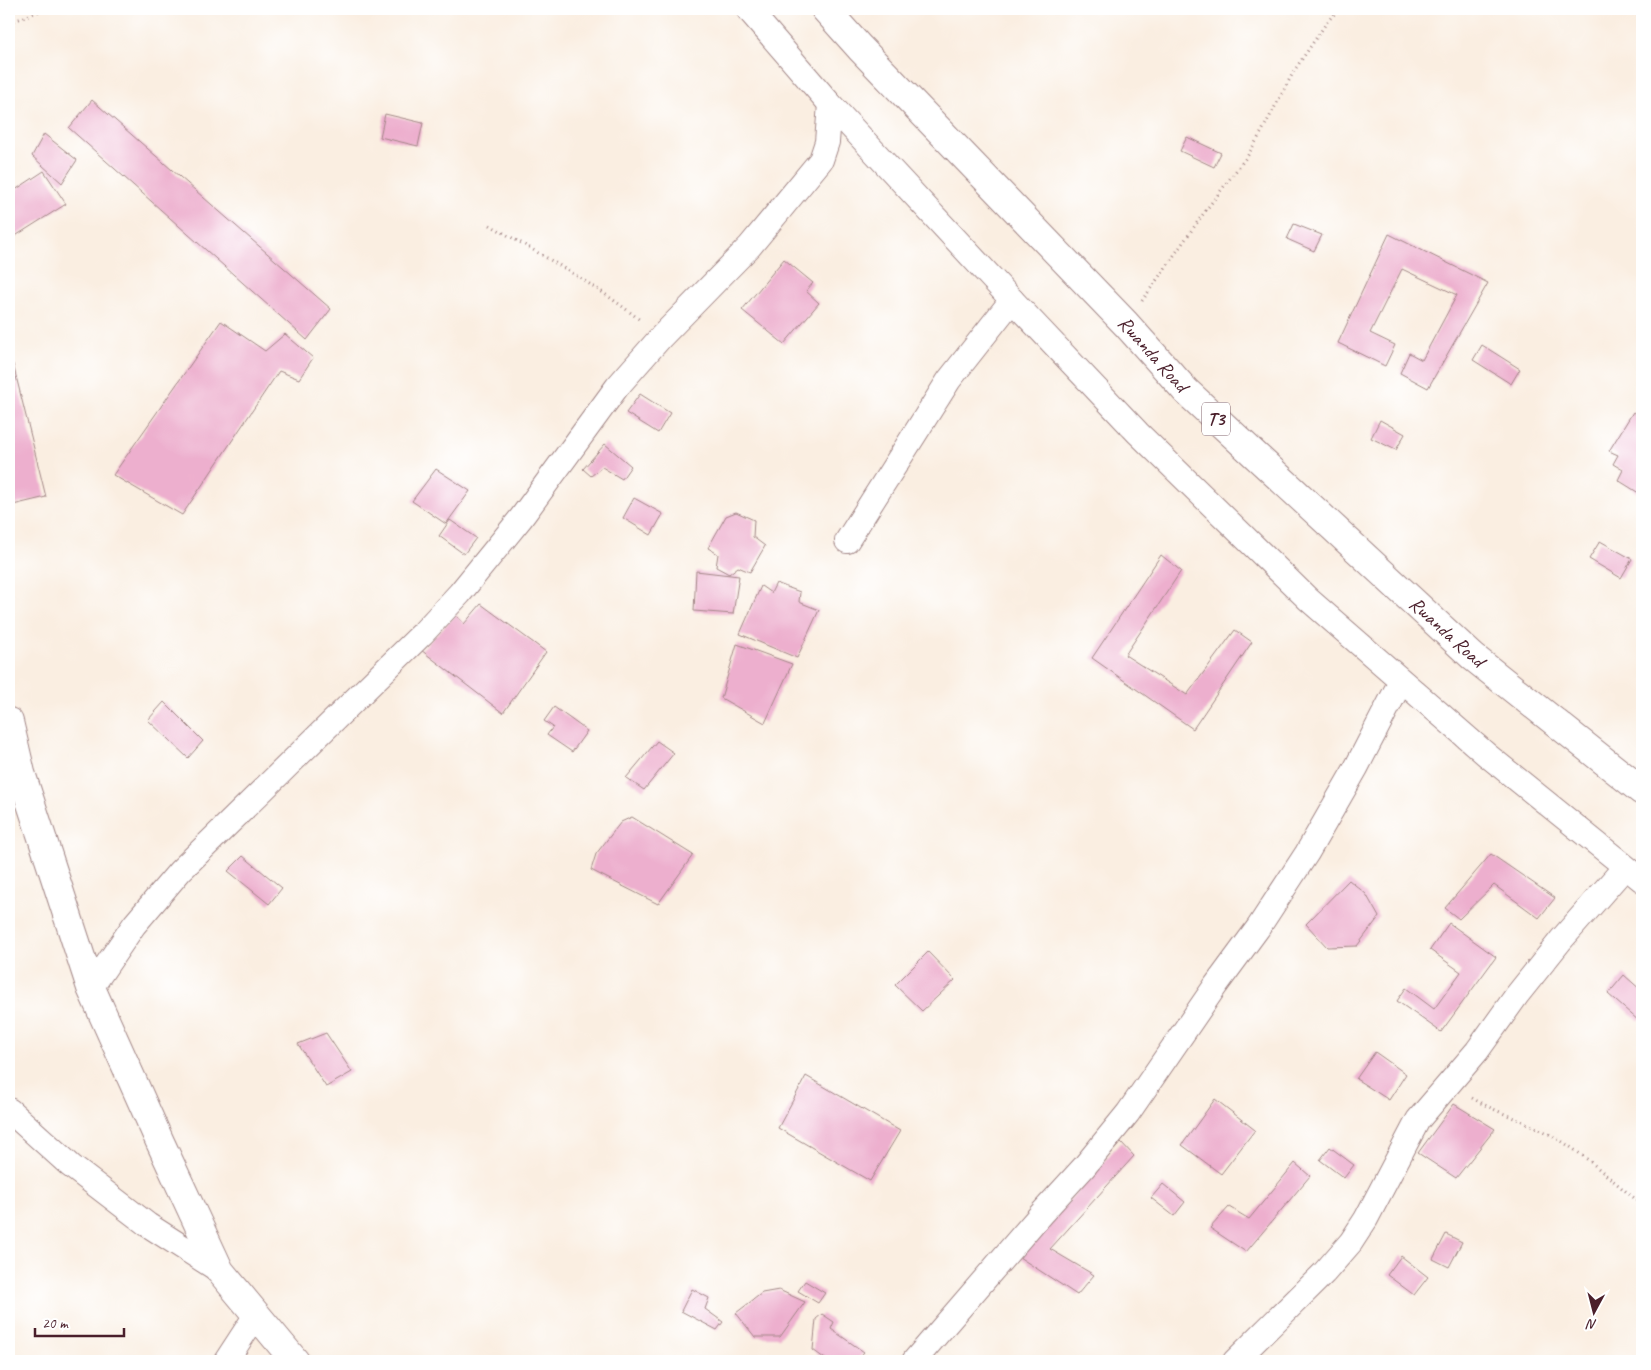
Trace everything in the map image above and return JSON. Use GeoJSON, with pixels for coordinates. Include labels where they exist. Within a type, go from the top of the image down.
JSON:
{"type":"FeatureCollection","features":[{"type":"Feature","properties":{"kind":"main road","name":"Rwanda Road"},"geometry":{"type":"LineString","coordinates":[[825,9],[860,48],[1126,324],[1186,391],[1473,657],[1637,783]]}},
{"type":"Feature","properties":{"kind":"main road"},"geometry":{"type":"LineString","coordinates":[[9,722],[15,780],[91,988],[220,1271],[295,1361]]}},
{"type":"Feature","properties":{"kind":"street"},"geometry":{"type":"LineString","coordinates":[[748,9],[830,104],[1012,300],[1166,460],[1308,600],[1487,755],[1634,873],[1561,940],[1517,995],[1477,1051],[1418,1120],[1383,1188],[1351,1242],[1324,1273],[1234,1361]]}},
{"type":"Feature","properties":{"kind":"street"},"geometry":{"type":"LineString","coordinates":[[91,988],[134,925],[180,872],[422,634],[460,593],[521,518],[617,387],[661,337],[750,246],[821,160],[826,142],[830,104]]}},
{"type":"Feature","properties":{"kind":"street"},"geometry":{"type":"LineString","coordinates":[[847,541],[949,380],[1012,300]]}},
{"type":"Feature","properties":{"kind":"street"},"geometry":{"type":"LineString","coordinates":[[914,1361],[1084,1167],[1128,1113],[1216,985],[1258,928],[1307,853],[1356,768],[1401,681]]}},
{"type":"Feature","properties":{"kind":"street"},"geometry":{"type":"LineString","coordinates":[[9,1110],[72,1166],[148,1225],[220,1271]]}},
{"type":"Feature","properties":{"kind":"street"},"geometry":{"type":"LineString","coordinates":[[226,1361],[256,1315]]}},
{"type":"Feature","properties":{"kind":"path"},"geometry":{"type":"LineString","coordinates":[[9,21],[45,9]]}},
{"type":"Feature","properties":{"kind":"path"},"geometry":{"type":"LineString","coordinates":[[1126,324],[1206,210],[1248,155],[1294,71],[1338,9]]}},
{"type":"Feature","properties":{"kind":"path"},"geometry":{"type":"LineString","coordinates":[[490,226],[606,295],[661,337]]}},
{"type":"Feature","properties":{"kind":"path"},"geometry":{"type":"LineString","coordinates":[[1450,1083],[1493,1110],[1526,1122],[1557,1139],[1642,1204]]}},
{"type":"Feature","properties":{"kind":"building"},"geometry":{"type":"Polygon","coordinates":[[[92,100],[331,309],[307,340],[69,128],[92,100]]]}},
{"type":"Feature","properties":{"kind":"building"},"geometry":{"type":"Polygon","coordinates":[[[385,114],[423,123],[418,146],[380,137],[385,114]]]}},
{"type":"Feature","properties":{"kind":"building"},"geometry":{"type":"Polygon","coordinates":[[[44,134],[77,160],[62,183],[32,156],[44,134]]]}},
{"type":"Feature","properties":{"kind":"building"},"geometry":{"type":"Polygon","coordinates":[[[1187,137],[1221,153],[1214,167],[1180,151],[1187,137]]]}},
{"type":"Feature","properties":{"kind":"building"},"geometry":{"type":"Polygon","coordinates":[[[44,171],[66,204],[9,240],[9,194],[44,171]]]}},
{"type":"Feature","properties":{"kind":"building"},"geometry":{"type":"Polygon","coordinates":[[[1294,224],[1322,235],[1314,251],[1287,239],[1294,224]]]}},
{"type":"Feature","properties":{"kind":"building"},"geometry":{"type":"Polygon","coordinates":[[[1389,234],[1488,283],[1428,388],[1400,373],[1409,353],[1422,360],[1457,295],[1402,269],[1370,333],[1395,345],[1385,366],[1338,343],[1389,234]]]}},
{"type":"Feature","properties":{"kind":"building"},"geometry":{"type":"Polygon","coordinates":[[[784,259],[813,283],[806,291],[819,303],[784,344],[742,310],[784,259]]]}},
{"type":"Feature","properties":{"kind":"building"},"geometry":{"type":"Polygon","coordinates":[[[221,321],[265,351],[285,334],[313,358],[299,379],[279,371],[182,515],[113,475],[221,321]]]}},
{"type":"Feature","properties":{"kind":"building"},"geometry":{"type":"Polygon","coordinates":[[[1482,345],[1520,369],[1511,384],[1473,360],[1482,345]]]}},
{"type":"Feature","properties":{"kind":"building"},"geometry":{"type":"Polygon","coordinates":[[[9,364],[13,364],[46,497],[9,506],[9,364]]]}},
{"type":"Feature","properties":{"kind":"building"},"geometry":{"type":"Polygon","coordinates":[[[640,394],[670,413],[658,433],[626,413],[640,394]]]}},
{"type":"Feature","properties":{"kind":"building"},"geometry":{"type":"Polygon","coordinates":[[[1633,412],[1642,418],[1642,495],[1618,480],[1623,470],[1613,464],[1618,455],[1609,451],[1633,412]]]}},
{"type":"Feature","properties":{"kind":"building"},"geometry":{"type":"Polygon","coordinates":[[[1380,420],[1405,434],[1396,450],[1371,438],[1380,420]]]}},
{"type":"Feature","properties":{"kind":"building"},"geometry":{"type":"Polygon","coordinates":[[[605,444],[631,466],[622,479],[602,467],[591,476],[583,469],[605,444]]]}},
{"type":"Feature","properties":{"kind":"building"},"geometry":{"type":"Polygon","coordinates":[[[436,469],[470,491],[446,524],[412,501],[436,469]]]}},
{"type":"Feature","properties":{"kind":"building"},"geometry":{"type":"Polygon","coordinates":[[[634,498],[663,514],[651,535],[623,518],[634,498]]]}},
{"type":"Feature","properties":{"kind":"building"},"geometry":{"type":"Polygon","coordinates":[[[736,512],[754,520],[753,537],[765,546],[750,572],[738,567],[729,574],[716,567],[718,554],[708,548],[726,516],[736,512]]]}},
{"type":"Feature","properties":{"kind":"building"},"geometry":{"type":"Polygon","coordinates":[[[450,520],[476,538],[464,554],[439,536],[450,520]]]}},
{"type":"Feature","properties":{"kind":"building"},"geometry":{"type":"Polygon","coordinates":[[[1600,541],[1632,559],[1621,578],[1589,559],[1600,541]]]}},
{"type":"Feature","properties":{"kind":"building"},"geometry":{"type":"Polygon","coordinates":[[[1161,555],[1181,571],[1125,655],[1187,695],[1235,630],[1252,642],[1193,729],[1092,658],[1161,555]]]}},
{"type":"Feature","properties":{"kind":"building"},"geometry":{"type":"Polygon","coordinates":[[[696,571],[739,576],[733,614],[694,611],[696,571]]]}},
{"type":"Feature","properties":{"kind":"building"},"geometry":{"type":"Polygon","coordinates":[[[776,583],[800,592],[799,602],[819,610],[797,658],[740,634],[761,586],[771,593],[776,583]]]}},
{"type":"Feature","properties":{"kind":"building"},"geometry":{"type":"Polygon","coordinates":[[[481,604],[546,652],[503,713],[421,650],[456,615],[464,624],[481,604]]]}},
{"type":"Feature","properties":{"kind":"building"},"geometry":{"type":"Polygon","coordinates":[[[737,644],[792,664],[765,723],[721,698],[737,644]]]}},
{"type":"Feature","properties":{"kind":"building"},"geometry":{"type":"Polygon","coordinates":[[[164,702],[203,741],[188,758],[148,720],[164,702]]]}},
{"type":"Feature","properties":{"kind":"building"},"geometry":{"type":"Polygon","coordinates":[[[554,707],[587,731],[572,752],[547,735],[553,727],[544,721],[554,707]]]}},
{"type":"Feature","properties":{"kind":"building"},"geometry":{"type":"Polygon","coordinates":[[[657,741],[674,753],[644,790],[626,778],[657,741]]]}},
{"type":"Feature","properties":{"kind":"building"},"geometry":{"type":"Polygon","coordinates":[[[632,817],[693,855],[658,904],[591,870],[596,854],[621,822],[632,817]]]}},
{"type":"Feature","properties":{"kind":"building"},"geometry":{"type":"Polygon","coordinates":[[[1491,854],[1555,898],[1539,918],[1494,885],[1459,919],[1445,908],[1491,854]]]}},
{"type":"Feature","properties":{"kind":"building"},"geometry":{"type":"Polygon","coordinates":[[[243,856],[282,888],[269,904],[228,871],[243,856]]]}},
{"type":"Feature","properties":{"kind":"building"},"geometry":{"type":"Polygon","coordinates":[[[1349,880],[1366,894],[1379,917],[1357,946],[1327,947],[1306,924],[1349,880]]]}},
{"type":"Feature","properties":{"kind":"building"},"geometry":{"type":"Polygon","coordinates":[[[1449,923],[1496,957],[1441,1032],[1397,1001],[1406,988],[1434,1009],[1461,972],[1430,950],[1449,923]]]}},
{"type":"Feature","properties":{"kind":"building"},"geometry":{"type":"Polygon","coordinates":[[[928,952],[955,980],[922,1011],[895,985],[928,952]]]}},
{"type":"Feature","properties":{"kind":"building"},"geometry":{"type":"Polygon","coordinates":[[[1624,975],[1642,991],[1642,1017],[1639,1021],[1608,994],[1624,975]]]}},
{"type":"Feature","properties":{"kind":"building"},"geometry":{"type":"Polygon","coordinates":[[[326,1033],[352,1072],[326,1087],[298,1044],[326,1033]]]}},
{"type":"Feature","properties":{"kind":"building"},"geometry":{"type":"Polygon","coordinates":[[[1375,1052],[1406,1074],[1389,1100],[1356,1079],[1375,1052]]]}},
{"type":"Feature","properties":{"kind":"building"},"geometry":{"type":"Polygon","coordinates":[[[806,1076],[900,1131],[870,1181],[778,1128],[806,1076]]]}},
{"type":"Feature","properties":{"kind":"building"},"geometry":{"type":"Polygon","coordinates":[[[1215,1099],[1255,1130],[1221,1174],[1182,1145],[1215,1099]]]}},
{"type":"Feature","properties":{"kind":"building"},"geometry":{"type":"Polygon","coordinates":[[[1454,1104],[1495,1129],[1456,1178],[1418,1153],[1454,1104]]]}},
{"type":"Feature","properties":{"kind":"building"},"geometry":{"type":"Polygon","coordinates":[[[1121,1142],[1134,1156],[1050,1249],[1094,1275],[1077,1295],[1019,1257],[1121,1142]]]}},
{"type":"Feature","properties":{"kind":"building"},"geometry":{"type":"Polygon","coordinates":[[[1330,1147],[1354,1165],[1344,1178],[1320,1160],[1330,1147]]]}},
{"type":"Feature","properties":{"kind":"building"},"geometry":{"type":"Polygon","coordinates":[[[1295,1163],[1310,1176],[1246,1252],[1210,1228],[1229,1207],[1249,1219],[1295,1163]]]}},
{"type":"Feature","properties":{"kind":"building"},"geometry":{"type":"Polygon","coordinates":[[[1163,1184],[1185,1202],[1174,1216],[1151,1198],[1163,1184]]]}},
{"type":"Feature","properties":{"kind":"building"},"geometry":{"type":"Polygon","coordinates":[[[1446,1234],[1462,1242],[1449,1267],[1433,1259],[1446,1234]]]}},
{"type":"Feature","properties":{"kind":"building"},"geometry":{"type":"Polygon","coordinates":[[[1401,1256],[1428,1277],[1414,1295],[1387,1275],[1401,1256]]]}},
{"type":"Feature","properties":{"kind":"building"},"geometry":{"type":"Polygon","coordinates":[[[805,1281],[825,1293],[818,1303],[798,1291],[805,1281]]]}},
{"type":"Feature","properties":{"kind":"building"},"geometry":{"type":"Polygon","coordinates":[[[692,1289],[709,1298],[705,1309],[723,1322],[717,1330],[681,1311],[692,1289]]]}},
{"type":"Feature","properties":{"kind":"building"},"geometry":{"type":"Polygon","coordinates":[[[779,1290],[805,1302],[780,1337],[755,1337],[736,1313],[762,1293],[779,1290]]]}},
{"type":"Feature","properties":{"kind":"building"},"geometry":{"type":"Polygon","coordinates":[[[822,1314],[834,1322],[831,1329],[864,1352],[856,1361],[828,1361],[813,1350],[816,1319],[822,1314]]]}}]}
